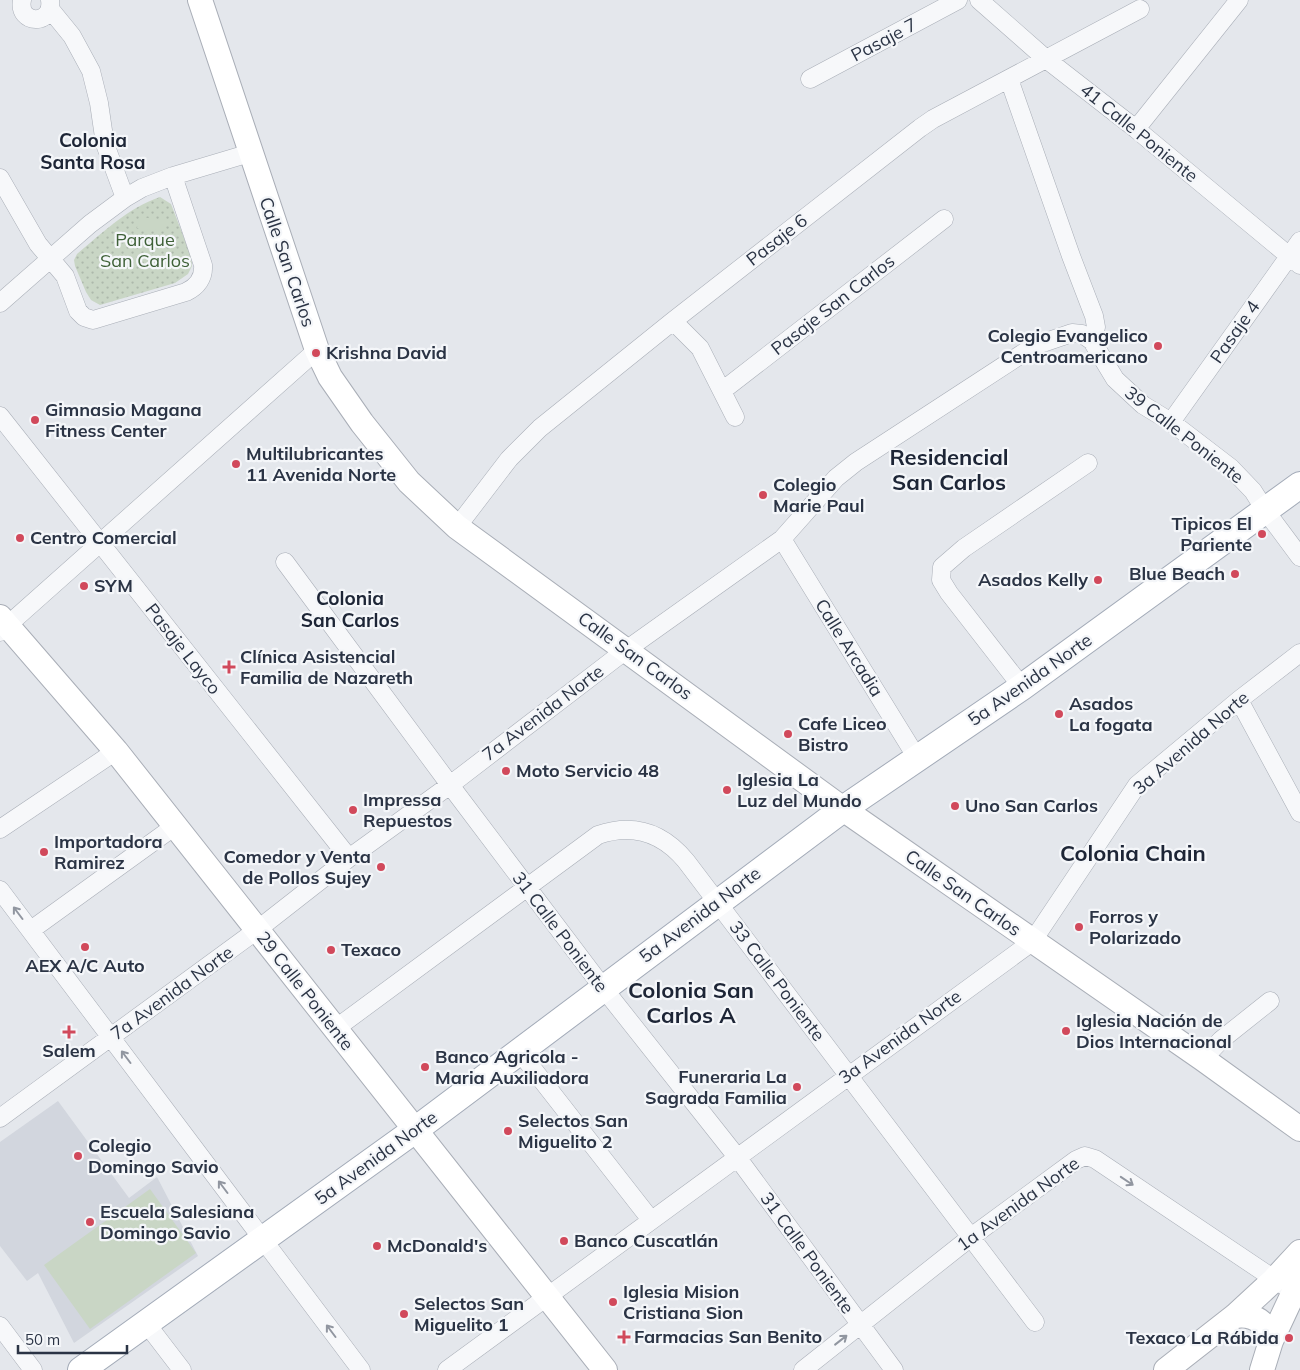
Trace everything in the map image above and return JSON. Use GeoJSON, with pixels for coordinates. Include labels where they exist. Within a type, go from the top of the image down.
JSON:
{"type":"FeatureCollection","features":[{"type":"Feature","properties":{"kind":"main road","name":"5a Avenida Norte"},"geometry":{"type":"LineString","coordinates":[[81,1370],[415,1130],[843,809],[1022,687],[1300,485]]}},
{"type":"Feature","properties":{"kind":"street"},"geometry":{"type":"LineString","coordinates":[[22,0],[22,11],[29,18],[40,19],[47,14],[50,5]]}},
{"type":"Feature","properties":{"kind":"street","name":"Calle San Carlos"},"geometry":{"type":"LineString","coordinates":[[200,0],[317,350],[330,377],[374,438],[409,482],[458,527],[843,809],[1032,942],[1203,1058],[1300,1128]]}},
{"type":"Feature","properties":{"kind":"street","name":"Pasaje 7"},"geometry":{"type":"LineString","coordinates":[[810,79],[958,0]]}},
{"type":"Feature","properties":{"kind":"street","name":"41 Calle Poniente"},"geometry":{"type":"LineString","coordinates":[[980,0],[1046,59],[1136,129],[1295,260]]}},
{"type":"Feature","properties":{"kind":"street"},"geometry":{"type":"LineString","coordinates":[[1136,129],[1239,0]]}},
{"type":"Feature","properties":{"kind":"street"},"geometry":{"type":"LineString","coordinates":[[50,5],[72,36],[91,71],[99,103],[105,144],[125,198]]}},
{"type":"Feature","properties":{"kind":"street","name":"Pasaje 6"},"geometry":{"type":"LineString","coordinates":[[458,527],[509,459],[558,412],[920,128],[1140,9]]}},
{"type":"Feature","properties":{"kind":"street"},"geometry":{"type":"LineString","coordinates":[[1010,79],[1071,256],[1094,316],[1096,327],[1092,341]]}},
{"type":"Feature","properties":{"kind":"street"},"geometry":{"type":"LineString","coordinates":[[0,303],[90,224],[125,198],[142,188],[173,176],[250,154]]}},
{"type":"Feature","properties":{"kind":"street"},"geometry":{"type":"LineString","coordinates":[[0,178],[34,238],[68,282],[78,310],[88,319],[99,319],[190,290],[202,276],[203,265],[173,176]]}},
{"type":"Feature","properties":{"kind":"street","name":"Pasaje San Carlos"},"geometry":{"type":"LineString","coordinates":[[722,392],[944,219]]}},
{"type":"Feature","properties":{"kind":"street","name":"Pasaje 4"},"geometry":{"type":"LineString","coordinates":[[1171,422],[1295,260],[1300,241]]}},
{"type":"Feature","properties":{"kind":"street"},"geometry":{"type":"LineString","coordinates":[[673,320],[700,348],[735,417]]}},
{"type":"Feature","properties":{"kind":"street","name":"7a Avenida Norte"},"geometry":{"type":"LineString","coordinates":[[0,1118],[257,930],[349,858],[450,785],[626,650],[782,539],[836,478],[856,462],[1034,346],[1072,333],[1082,334],[1092,341]]}},
{"type":"Feature","properties":{"kind":"street","name":"39 Calle Poniente"},"geometry":{"type":"LineString","coordinates":[[1092,341],[1115,379],[1143,405],[1171,422],[1232,468],[1253,491],[1300,557]]}},
{"type":"Feature","properties":{"kind":"street"},"geometry":{"type":"LineString","coordinates":[[2,625],[100,544],[317,350]]}},
{"type":"Feature","properties":{"kind":"street","name":"Pasaje Layco"},"geometry":{"type":"LineString","coordinates":[[0,416],[349,858]]}},
{"type":"Feature","properties":{"kind":"street"},"geometry":{"type":"LineString","coordinates":[[1022,687],[949,593],[941,580],[942,567],[964,548],[1088,462]]}},
{"type":"Feature","properties":{"kind":"street","name":"Calle Arcadia"},"geometry":{"type":"LineString","coordinates":[[782,539],[917,758]]}},
{"type":"Feature","properties":{"kind":"street","name":"31 Calle Poniente"},"geometry":{"type":"LineString","coordinates":[[285,562],[604,989],[737,1157],[894,1370]]}},
{"type":"Feature","properties":{"kind":"street","name":"29 Calle Poniente"},"geometry":{"type":"LineString","coordinates":[[2,625],[116,752],[605,1370]]}},
{"type":"Feature","properties":{"kind":"street","name":"3a Avenida Norte"},"geometry":{"type":"LineString","coordinates":[[447,1370],[1032,942],[1136,785],[1239,700],[1300,653]]}},
{"type":"Feature","properties":{"kind":"street"},"geometry":{"type":"LineString","coordinates":[[1239,700],[1300,813]]}},
{"type":"Feature","properties":{"kind":"street"},"geometry":{"type":"LineString","coordinates":[[0,829],[116,752]]}},
{"type":"Feature","properties":{"kind":"street"},"geometry":{"type":"LineString","coordinates":[[30,930],[175,826]]}},
{"type":"Feature","properties":{"kind":"street","name":"33 Calle Poniente"},"geometry":{"type":"LineString","coordinates":[[335,1029],[598,834],[626,829],[644,832],[666,842],[686,861],[1036,1322]]}},
{"type":"Feature","properties":{"kind":"street"},"geometry":{"type":"LineString","coordinates":[[0,890],[361,1370]]}},
{"type":"Feature","properties":{"kind":"street"},"geometry":{"type":"LineString","coordinates":[[1203,1058],[1221,1040],[1270,1001]]}},
{"type":"Feature","properties":{"kind":"street"},"geometry":{"type":"LineString","coordinates":[[519,1051],[651,1220]]}},
{"type":"Feature","properties":{"kind":"street","name":"1a Avenida Norte"},"geometry":{"type":"LineString","coordinates":[[802,1370],[971,1236],[1076,1160],[1085,1156],[1095,1159],[1274,1280],[1298,1287]]}},
{"type":"Feature","properties":{"kind":"street"},"geometry":{"type":"LineString","coordinates":[[1166,1370],[1235,1316],[1274,1280],[1300,1252]]}},
{"type":"Feature","properties":{"kind":"street"},"geometry":{"type":"LineString","coordinates":[[1262,1370],[1271,1341],[1298,1287]]}},
{"type":"Feature","properties":{"kind":"street"},"geometry":{"type":"LineString","coordinates":[[1235,1316],[1244,1315],[1259,1320],[1269,1333],[1271,1341]]}},
{"type":"Feature","properties":{"kind":"street"},"geometry":{"type":"LineString","coordinates":[[146,1323],[182,1370]]}},
{"type":"Feature","properties":{"kind":"street"},"geometry":{"type":"LineString","coordinates":[[0,1326],[33,1370]]}},
{"type":"Feature","properties":{"kind":"shaded area","name":"Escuela Salesiana Domingo Savio"},"geometry":{"type":"Polygon","coordinates":[[[58,1101],[129,1198],[157,1177],[198,1256],[74,1343],[38,1273],[27,1281],[0,1246],[0,1142],[58,1101]]]}},
{"type":"Feature","properties":{"kind":"green space","name":"Parque San Carlos"},"geometry":{"type":"Polygon","coordinates":[[[160,197],[171,204],[191,256],[192,266],[188,274],[175,283],[100,305],[91,300],[75,266],[74,260],[77,254],[126,214],[160,197]]]}},
{"type":"Feature","properties":{"kind":"green space"},"geometry":{"type":"Polygon","coordinates":[[[139,217],[166,220],[165,231],[137,228],[139,217]]]}},
{"type":"Feature","properties":{"kind":"green space"},"geometry":{"type":"Polygon","coordinates":[[[150,1189],[196,1253],[90,1329],[44,1265],[150,1189]]]}},
{"type":"Feature","properties":{"kind":"place","name":"Colegio Evangelico Centroamericano"},"geometry":{"type":"Point","coordinates":[1158,346]}},
{"type":"Feature","properties":{"kind":"place","name":"Krishna David"},"geometry":{"type":"Point","coordinates":[316,353]}},
{"type":"Feature","properties":{"kind":"place","name":"Gimnasio Magana Fitness Center"},"geometry":{"type":"Point","coordinates":[35,420]}},
{"type":"Feature","properties":{"kind":"place","name":"Multilubricantes 11 Avenida Norte"},"geometry":{"type":"Point","coordinates":[236,464]}},
{"type":"Feature","properties":{"kind":"place","name":"Colegio Marie Paul"},"geometry":{"type":"Point","coordinates":[763,495]}},
{"type":"Feature","properties":{"kind":"place","name":"Tipicos El Pariente"},"geometry":{"type":"Point","coordinates":[1262,534]}},
{"type":"Feature","properties":{"kind":"place","name":"Centro Comercial"},"geometry":{"type":"Point","coordinates":[20,538]}},
{"type":"Feature","properties":{"kind":"place","name":"Blue Beach"},"geometry":{"type":"Point","coordinates":[1235,574]}},
{"type":"Feature","properties":{"kind":"place","name":"Asados Kelly"},"geometry":{"type":"Point","coordinates":[1098,580]}},
{"type":"Feature","properties":{"kind":"place","name":"SYM"},"geometry":{"type":"Point","coordinates":[84,586]}},
{"type":"Feature","properties":{"kind":"place","name":"Clínica Asistencial Familia de Nazareth"},"geometry":{"type":"Point","coordinates":[229,667]}},
{"type":"Feature","properties":{"kind":"place","name":"Asados La fogata"},"geometry":{"type":"Point","coordinates":[1059,714]}},
{"type":"Feature","properties":{"kind":"place","name":"Cafe Liceo Bistro"},"geometry":{"type":"Point","coordinates":[788,734]}},
{"type":"Feature","properties":{"kind":"place","name":"Moto Servicio 48"},"geometry":{"type":"Point","coordinates":[506,771]}},
{"type":"Feature","properties":{"kind":"place","name":"Iglesia La Luz del Mundo"},"geometry":{"type":"Point","coordinates":[727,790]}},
{"type":"Feature","properties":{"kind":"place","name":"Uno San Carlos"},"geometry":{"type":"Point","coordinates":[955,806]}},
{"type":"Feature","properties":{"kind":"place","name":"Impressa Repuestos"},"geometry":{"type":"Point","coordinates":[353,810]}},
{"type":"Feature","properties":{"kind":"place","name":"Importadora Ramirez"},"geometry":{"type":"Point","coordinates":[44,852]}},
{"type":"Feature","properties":{"kind":"place","name":"Comedor y Venta de Pollos Sujey"},"geometry":{"type":"Point","coordinates":[381,867]}},
{"type":"Feature","properties":{"kind":"place","name":"Forros y Polarizado"},"geometry":{"type":"Point","coordinates":[1079,927]}},
{"type":"Feature","properties":{"kind":"place","name":"AEX A/C Auto"},"geometry":{"type":"Point","coordinates":[85,947]}},
{"type":"Feature","properties":{"kind":"place","name":"Texaco"},"geometry":{"type":"Point","coordinates":[331,950]}},
{"type":"Feature","properties":{"kind":"place","name":"Iglesia Nación de Dios Internacional"},"geometry":{"type":"Point","coordinates":[1066,1031]}},
{"type":"Feature","properties":{"kind":"place","name":"Salem"},"geometry":{"type":"Point","coordinates":[69,1032]}},
{"type":"Feature","properties":{"kind":"place","name":"Banco Agricola - Maria Auxiliadora"},"geometry":{"type":"Point","coordinates":[425,1067]}},
{"type":"Feature","properties":{"kind":"place","name":"Funeraria La Sagrada Familia"},"geometry":{"type":"Point","coordinates":[797,1087]}},
{"type":"Feature","properties":{"kind":"place","name":"Selectos San Miguelito 2"},"geometry":{"type":"Point","coordinates":[508,1131]}},
{"type":"Feature","properties":{"kind":"place","name":"Colegio Domingo Savio"},"geometry":{"type":"Point","coordinates":[78,1156]}},
{"type":"Feature","properties":{"kind":"place","name":"Escuela Salesiana Domingo Savio"},"geometry":{"type":"Point","coordinates":[90,1222]}},
{"type":"Feature","properties":{"kind":"place","name":"Banco Cuscatlán"},"geometry":{"type":"Point","coordinates":[564,1241]}},
{"type":"Feature","properties":{"kind":"place","name":"McDonald's"},"geometry":{"type":"Point","coordinates":[377,1246]}},
{"type":"Feature","properties":{"kind":"place","name":"Iglesia Mision Cristiana Sion"},"geometry":{"type":"Point","coordinates":[613,1302]}},
{"type":"Feature","properties":{"kind":"place","name":"Selectos San Miguelito 1"},"geometry":{"type":"Point","coordinates":[404,1314]}},
{"type":"Feature","properties":{"kind":"place","name":"Farmacias San Benito"},"geometry":{"type":"Point","coordinates":[624,1337]}},
{"type":"Feature","properties":{"kind":"place","name":"Texaco La Rábida"},"geometry":{"type":"Point","coordinates":[1289,1338]}},
{"type":"Feature","properties":{"kind":"district","name":"Colonia Santa Rosa"},"geometry":{"type":"Point","coordinates":[93,151]}},
{"type":"Feature","properties":{"kind":"district","name":"Residencial San Carlos"},"geometry":{"type":"Point","coordinates":[949,470]}},
{"type":"Feature","properties":{"kind":"district","name":"Colonia San Carlos"},"geometry":{"type":"Point","coordinates":[350,609]}},
{"type":"Feature","properties":{"kind":"district","name":"Colonia Chain"},"geometry":{"type":"Point","coordinates":[1133,853]}},
{"type":"Feature","properties":{"kind":"district","name":"Colonia San Carlos A"},"geometry":{"type":"Point","coordinates":[691,1002]}}]}
